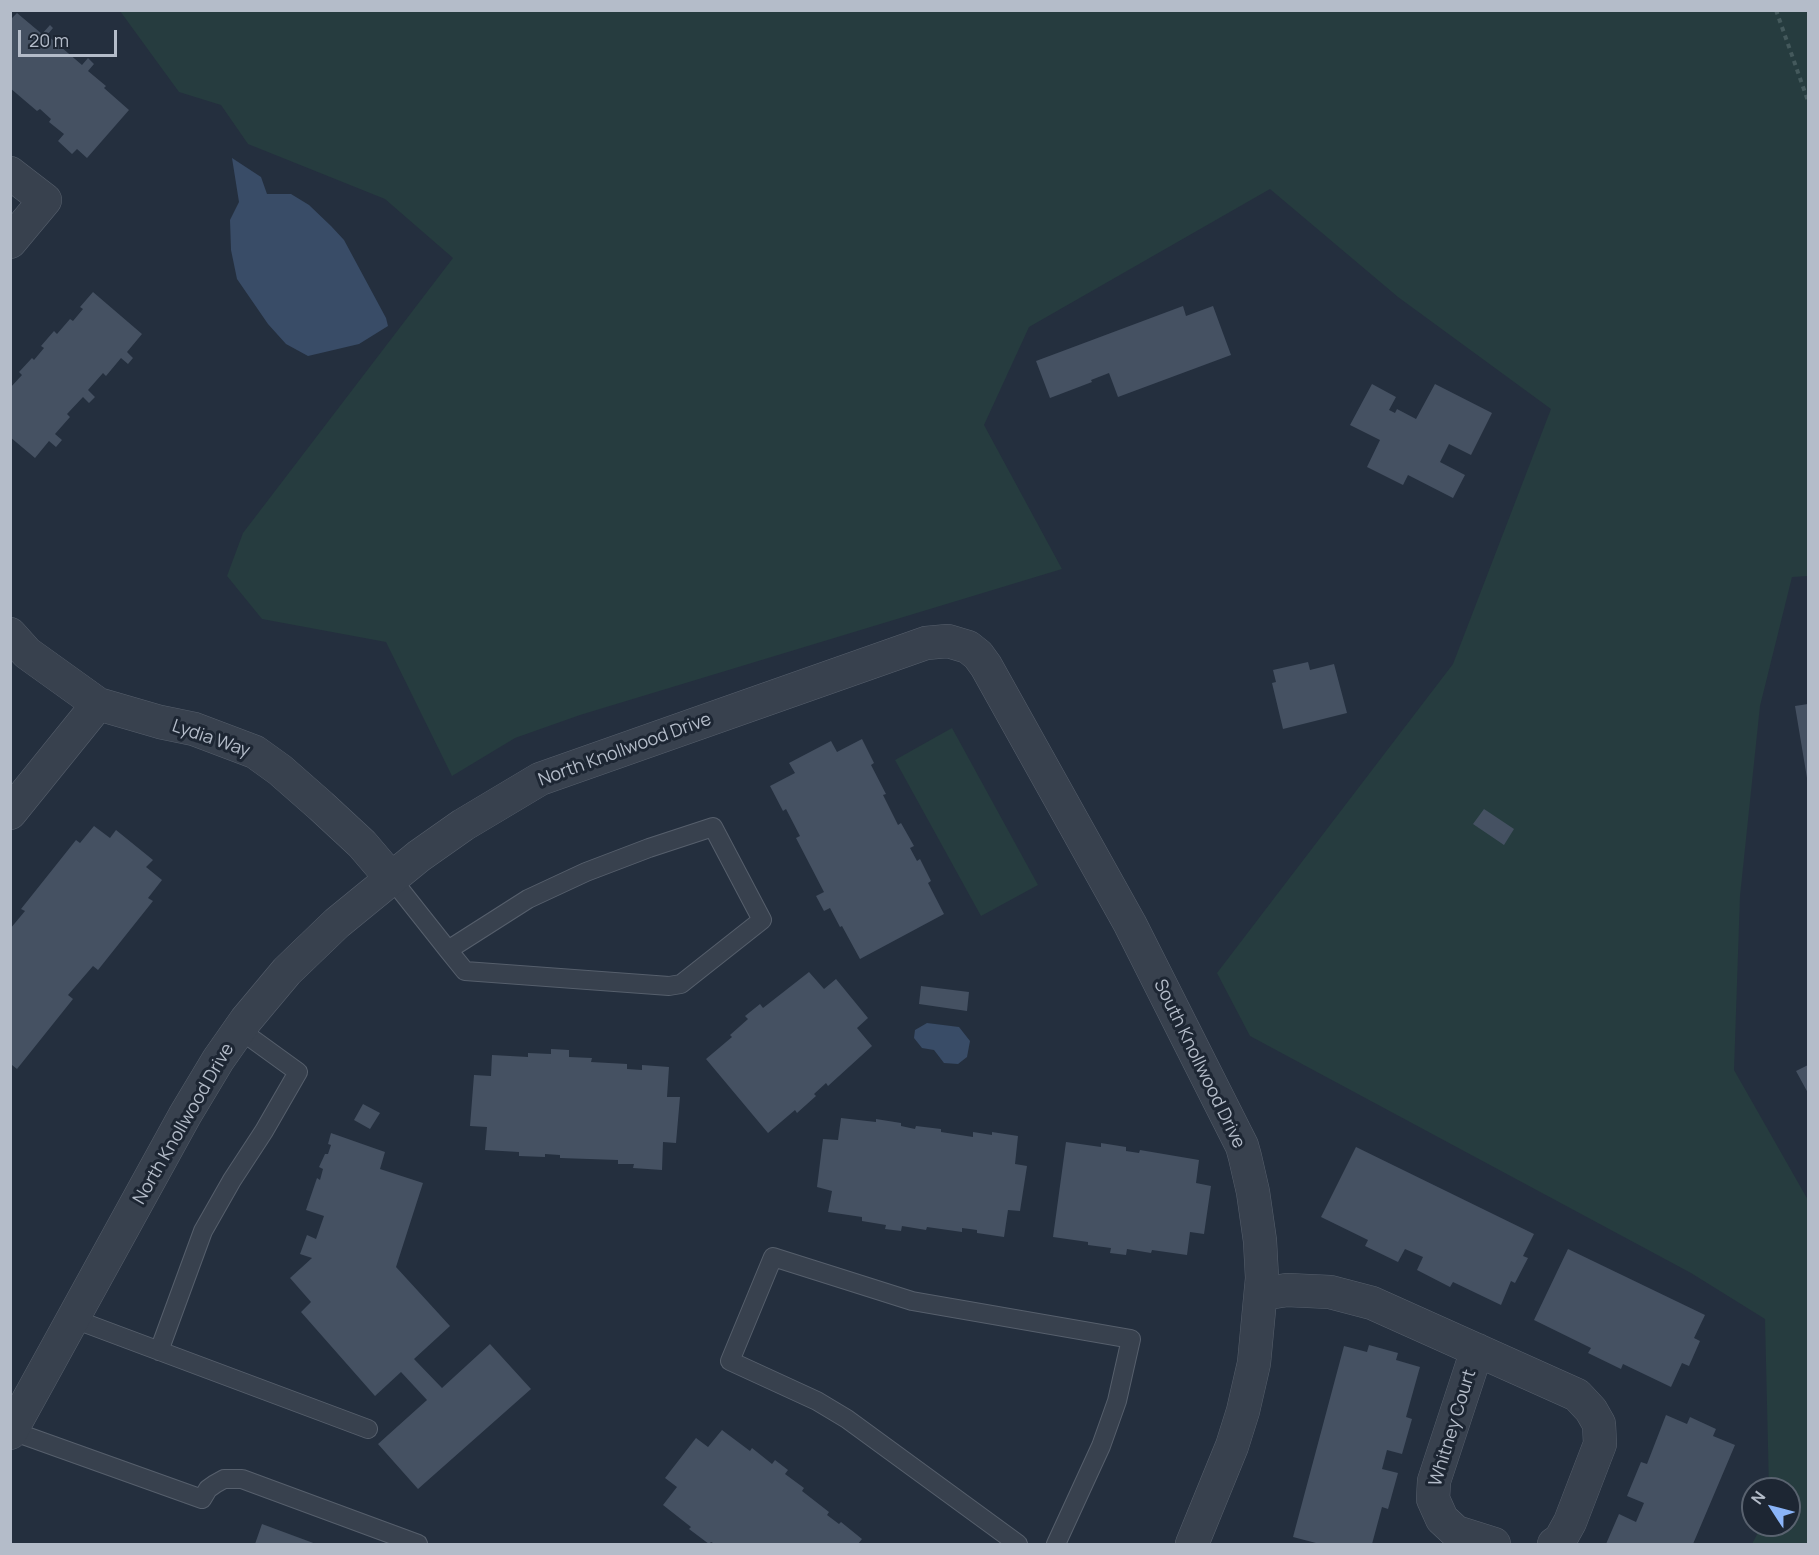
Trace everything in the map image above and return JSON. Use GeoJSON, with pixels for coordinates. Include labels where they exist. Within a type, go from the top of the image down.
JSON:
{"type":"FeatureCollection","features":[{"type":"Feature","properties":{"kind":"street"},"geometry":{"type":"LineString","coordinates":[[10,173],[45,200],[10,242]]}},
{"type":"Feature","properties":{"kind":"street","name":"Lydia Way"},"geometry":{"type":"LineString","coordinates":[[10,634],[27,653],[98,704],[194,729],[255,752],[280,770],[321,806],[362,844],[391,878]]}},
{"type":"Feature","properties":{"kind":"street","name":"North Knollwood Drive"},"geometry":{"type":"LineString","coordinates":[[11,1432],[218,1060],[298,960],[337,923],[391,878],[463,825],[540,779],[915,647],[942,641]]}},
{"type":"Feature","properties":{"kind":"street","name":"South Knollwood Drive"},"geometry":{"type":"LineString","coordinates":[[942,641],[968,647],[986,666],[1130,924],[1242,1146],[1253,1192],[1260,1241],[1261,1294],[1254,1363],[1243,1411],[1224,1470],[1192,1545]]}},
{"type":"Feature","properties":{"kind":"street"},"geometry":{"type":"LineString","coordinates":[[10,813],[98,704]]}},
{"type":"Feature","properties":{"kind":"street","name":"Whitney Court"},"geometry":{"type":"LineString","coordinates":[[1261,1294],[1287,1290],[1330,1292],[1372,1303],[1577,1395],[1591,1410],[1599,1424],[1600,1444],[1570,1522],[1560,1540],[1554,1545]]}},
{"type":"Feature","properties":{"kind":"street","name":"Whitney Court"},"geometry":{"type":"LineString","coordinates":[[1477,1350],[1434,1480],[1433,1498],[1442,1519],[1456,1532],[1494,1545]]}},
{"type":"Feature","properties":{"kind":"lane"},"geometry":{"type":"LineString","coordinates":[[391,878],[448,950],[465,971],[669,986],[681,984],[762,920],[712,827],[586,872],[528,899],[448,950]]}},
{"type":"Feature","properties":{"kind":"lane"},"geometry":{"type":"LineString","coordinates":[[159,1351],[203,1232],[298,1072],[240,1030]]}},
{"type":"Feature","properties":{"kind":"lane"},"geometry":{"type":"LineString","coordinates":[[1017,1545],[848,1419],[818,1401],[730,1361],[773,1257],[912,1301],[1131,1339],[1117,1401],[1101,1446],[1056,1545]]}},
{"type":"Feature","properties":{"kind":"lane"},"geometry":{"type":"LineString","coordinates":[[74,1319],[368,1429]]}},
{"type":"Feature","properties":{"kind":"lane"},"geometry":{"type":"LineString","coordinates":[[11,1432],[202,1499],[208,1489],[224,1479],[242,1479],[418,1545]]}},
{"type":"Feature","properties":{"kind":"path"},"geometry":{"type":"LineString","coordinates":[[1776,10],[1809,101]]}},
{"type":"Feature","properties":{"kind":"green space"},"geometry":{"type":"Polygon","coordinates":[[[120,11],[1808,11],[1808,576],[1792,577],[1760,706],[1740,896],[1734,1070],[1808,1200],[1808,1544],[1752,1544],[1756,1537],[1801,1537],[1801,1477],[1769,1477],[1765,1319],[1691,1273],[1250,1036],[1217,973],[1453,664],[1551,409],[1398,297],[1270,189],[1029,327],[984,425],[1062,569],[580,715],[515,738],[452,776],[386,642],[262,619],[227,576],[243,533],[453,258],[385,199],[248,144],[221,105],[179,92],[120,11]]]}},
{"type":"Feature","properties":{"kind":"green space"},"geometry":{"type":"Polygon","coordinates":[[[952,728],[1038,885],[981,916],[895,760],[952,728]]]}},
{"type":"Feature","properties":{"kind":"water"},"geometry":{"type":"Polygon","coordinates":[[[232,158],[261,177],[267,194],[291,194],[309,205],[344,240],[386,318],[388,326],[359,344],[308,356],[286,344],[268,324],[237,279],[231,250],[230,220],[239,202],[232,158]]]}},
{"type":"Feature","properties":{"kind":"water"},"geometry":{"type":"Polygon","coordinates":[[[927,1023],[959,1027],[970,1041],[967,1057],[958,1064],[944,1063],[934,1050],[922,1048],[914,1038],[915,1030],[927,1023]]]}},
{"type":"Feature","properties":{"kind":"building"},"geometry":{"type":"Polygon","coordinates":[[[17,13],[42,34],[50,25],[53,28],[47,35],[82,65],[88,58],[94,64],[88,71],[129,110],[87,158],[77,149],[72,154],[58,141],[64,134],[49,122],[51,119],[40,109],[37,111],[10,88],[10,20],[17,13]]]}},
{"type":"Feature","properties":{"kind":"building"},"geometry":{"type":"Polygon","coordinates":[[[93,292],[142,334],[127,352],[133,358],[128,364],[121,358],[106,376],[103,373],[88,390],[95,397],[89,403],[83,397],[67,414],[70,417],[55,434],[62,440],[56,447],[49,441],[35,458],[10,437],[10,388],[22,375],[19,372],[44,348],[41,346],[54,331],[57,334],[70,319],[73,321],[83,309],[80,307],[93,292]]]}},
{"type":"Feature","properties":{"kind":"building"},"geometry":{"type":"Polygon","coordinates":[[[1183,306],[1186,316],[1213,306],[1231,355],[1118,397],[1109,373],[1050,398],[1036,361],[1183,306]]]}},
{"type":"Feature","properties":{"kind":"building"},"geometry":{"type":"Polygon","coordinates":[[[1372,384],[1396,397],[1389,410],[1395,413],[1397,409],[1416,419],[1435,384],[1492,413],[1471,455],[1449,444],[1440,462],[1465,475],[1453,498],[1408,475],[1403,485],[1367,467],[1380,440],[1350,425],[1372,384]]]}},
{"type":"Feature","properties":{"kind":"building"},"geometry":{"type":"Polygon","coordinates":[[[1308,662],[1310,670],[1334,664],[1347,713],[1283,729],[1272,683],[1276,682],[1273,670],[1308,662]]]}},
{"type":"Feature","properties":{"kind":"building"},"geometry":{"type":"Polygon","coordinates":[[[1808,704],[1808,778],[1807,778],[1795,706],[1808,704]]]}},
{"type":"Feature","properties":{"kind":"building"},"geometry":{"type":"Polygon","coordinates":[[[862,739],[874,763],[871,765],[886,794],[883,795],[898,825],[901,823],[914,846],[910,848],[917,861],[920,859],[931,881],[928,883],[944,914],[860,959],[830,908],[824,911],[816,896],[824,892],[796,838],[800,836],[786,809],[783,811],[770,786],[795,773],[789,763],[831,741],[837,752],[862,739]]]}},
{"type":"Feature","properties":{"kind":"building"},"geometry":{"type":"Polygon","coordinates":[[[1484,809],[1514,829],[1504,845],[1473,824],[1484,809]]]}},
{"type":"Feature","properties":{"kind":"building"},"geometry":{"type":"Polygon","coordinates":[[[94,826],[110,838],[116,830],[153,860],[146,867],[162,880],[148,898],[153,901],[98,970],[93,966],[68,995],[73,999],[17,1069],[12,1065],[10,1067],[10,929],[25,911],[21,909],[76,840],[80,843],[94,826]]]}},
{"type":"Feature","properties":{"kind":"building"},"geometry":{"type":"Polygon","coordinates":[[[809,972],[824,989],[836,979],[868,1018],[857,1028],[872,1046],[828,1086],[826,1083],[814,1094],[816,1096],[797,1113],[795,1110],[768,1133],[706,1059],[732,1037],[730,1035],[748,1019],[745,1016],[760,1004],[763,1008],[809,972]]]}},
{"type":"Feature","properties":{"kind":"building"},"geometry":{"type":"Polygon","coordinates":[[[921,986],[969,992],[967,1011],[919,1004],[921,986]]]}},
{"type":"Feature","properties":{"kind":"building"},"geometry":{"type":"Polygon","coordinates":[[[551,1049],[569,1050],[569,1057],[592,1058],[591,1062],[627,1064],[627,1069],[642,1070],[642,1065],[669,1067],[667,1097],[680,1097],[676,1143],[663,1142],[662,1170],[633,1168],[634,1164],[618,1164],[618,1160],[560,1158],[560,1155],[545,1154],[545,1157],[519,1156],[519,1152],[485,1150],[487,1127],[470,1126],[474,1075],[491,1076],[492,1055],[528,1057],[528,1053],[551,1054],[551,1049]]]}},
{"type":"Feature","properties":{"kind":"building"},"geometry":{"type":"Polygon","coordinates":[[[1808,1065],[1808,1093],[1796,1071],[1808,1065]]]}},
{"type":"Feature","properties":{"kind":"building"},"geometry":{"type":"Polygon","coordinates":[[[363,1104],[380,1113],[370,1129],[354,1120],[363,1104]]]}},
{"type":"Feature","properties":{"kind":"building"},"geometry":{"type":"Polygon","coordinates":[[[841,1118],[876,1122],[876,1119],[901,1123],[901,1126],[915,1129],[916,1126],[941,1129],[941,1132],[973,1137],[973,1132],[1018,1136],[1015,1164],[1027,1166],[1020,1211],[1008,1210],[1004,1237],[962,1228],[962,1232],[902,1226],[901,1231],[885,1229],[886,1225],[862,1221],[862,1217],[828,1212],[832,1191],[817,1187],[823,1139],[838,1140],[841,1118]]]}},
{"type":"Feature","properties":{"kind":"building"},"geometry":{"type":"Polygon","coordinates":[[[331,1133],[385,1152],[380,1169],[423,1183],[396,1267],[450,1326],[414,1359],[442,1388],[490,1344],[531,1389],[418,1489],[378,1444],[427,1400],[401,1372],[375,1396],[301,1312],[311,1302],[290,1278],[312,1258],[300,1254],[307,1235],[316,1239],[324,1216],[306,1210],[317,1178],[320,1180],[323,1169],[319,1167],[325,1154],[328,1154],[331,1133]]]}},
{"type":"Feature","properties":{"kind":"building"},"geometry":{"type":"Polygon","coordinates":[[[1066,1142],[1101,1147],[1101,1143],[1126,1147],[1126,1151],[1139,1153],[1140,1150],[1199,1160],[1196,1183],[1211,1186],[1204,1234],[1190,1232],[1187,1255],[1127,1249],[1126,1255],[1110,1253],[1111,1248],[1053,1237],[1066,1142]]]}},
{"type":"Feature","properties":{"kind":"building"},"geometry":{"type":"Polygon","coordinates":[[[1356,1147],[1534,1234],[1523,1256],[1528,1258],[1515,1283],[1511,1281],[1501,1305],[1453,1282],[1450,1287],[1417,1270],[1423,1257],[1405,1249],[1398,1262],[1365,1246],[1368,1240],[1321,1217],[1356,1147]]]}},
{"type":"Feature","properties":{"kind":"building"},"geometry":{"type":"Polygon","coordinates":[[[1568,1249],[1705,1315],[1694,1338],[1700,1341],[1689,1366],[1682,1363],[1671,1387],[1623,1364],[1621,1369],[1588,1353],[1591,1348],[1534,1320],[1568,1249]]]}},
{"type":"Feature","properties":{"kind":"building"},"geometry":{"type":"Polygon","coordinates":[[[1369,1345],[1398,1353],[1396,1360],[1420,1367],[1406,1417],[1412,1419],[1402,1454],[1387,1450],[1382,1469],[1398,1473],[1388,1509],[1382,1507],[1372,1544],[1315,1544],[1293,1537],[1344,1346],[1367,1352],[1369,1345]]]}},
{"type":"Feature","properties":{"kind":"building"},"geometry":{"type":"Polygon","coordinates":[[[1666,1415],[1687,1424],[1690,1417],[1716,1429],[1713,1436],[1735,1445],[1693,1544],[1606,1544],[1619,1514],[1636,1522],[1644,1503],[1627,1496],[1641,1462],[1647,1464],[1666,1415]]]}},
{"type":"Feature","properties":{"kind":"building"},"geometry":{"type":"Polygon","coordinates":[[[722,1430],[750,1451],[752,1448],[772,1464],[775,1460],[788,1470],[785,1474],[804,1488],[802,1491],[829,1512],[827,1515],[839,1524],[841,1522],[862,1539],[858,1544],[715,1544],[711,1542],[709,1544],[689,1529],[691,1527],[663,1505],[677,1487],[665,1478],[696,1438],[708,1447],[722,1430]]]}},
{"type":"Feature","properties":{"kind":"building"},"geometry":{"type":"Polygon","coordinates":[[[262,1524],[316,1544],[255,1544],[262,1524]]]}}]}
